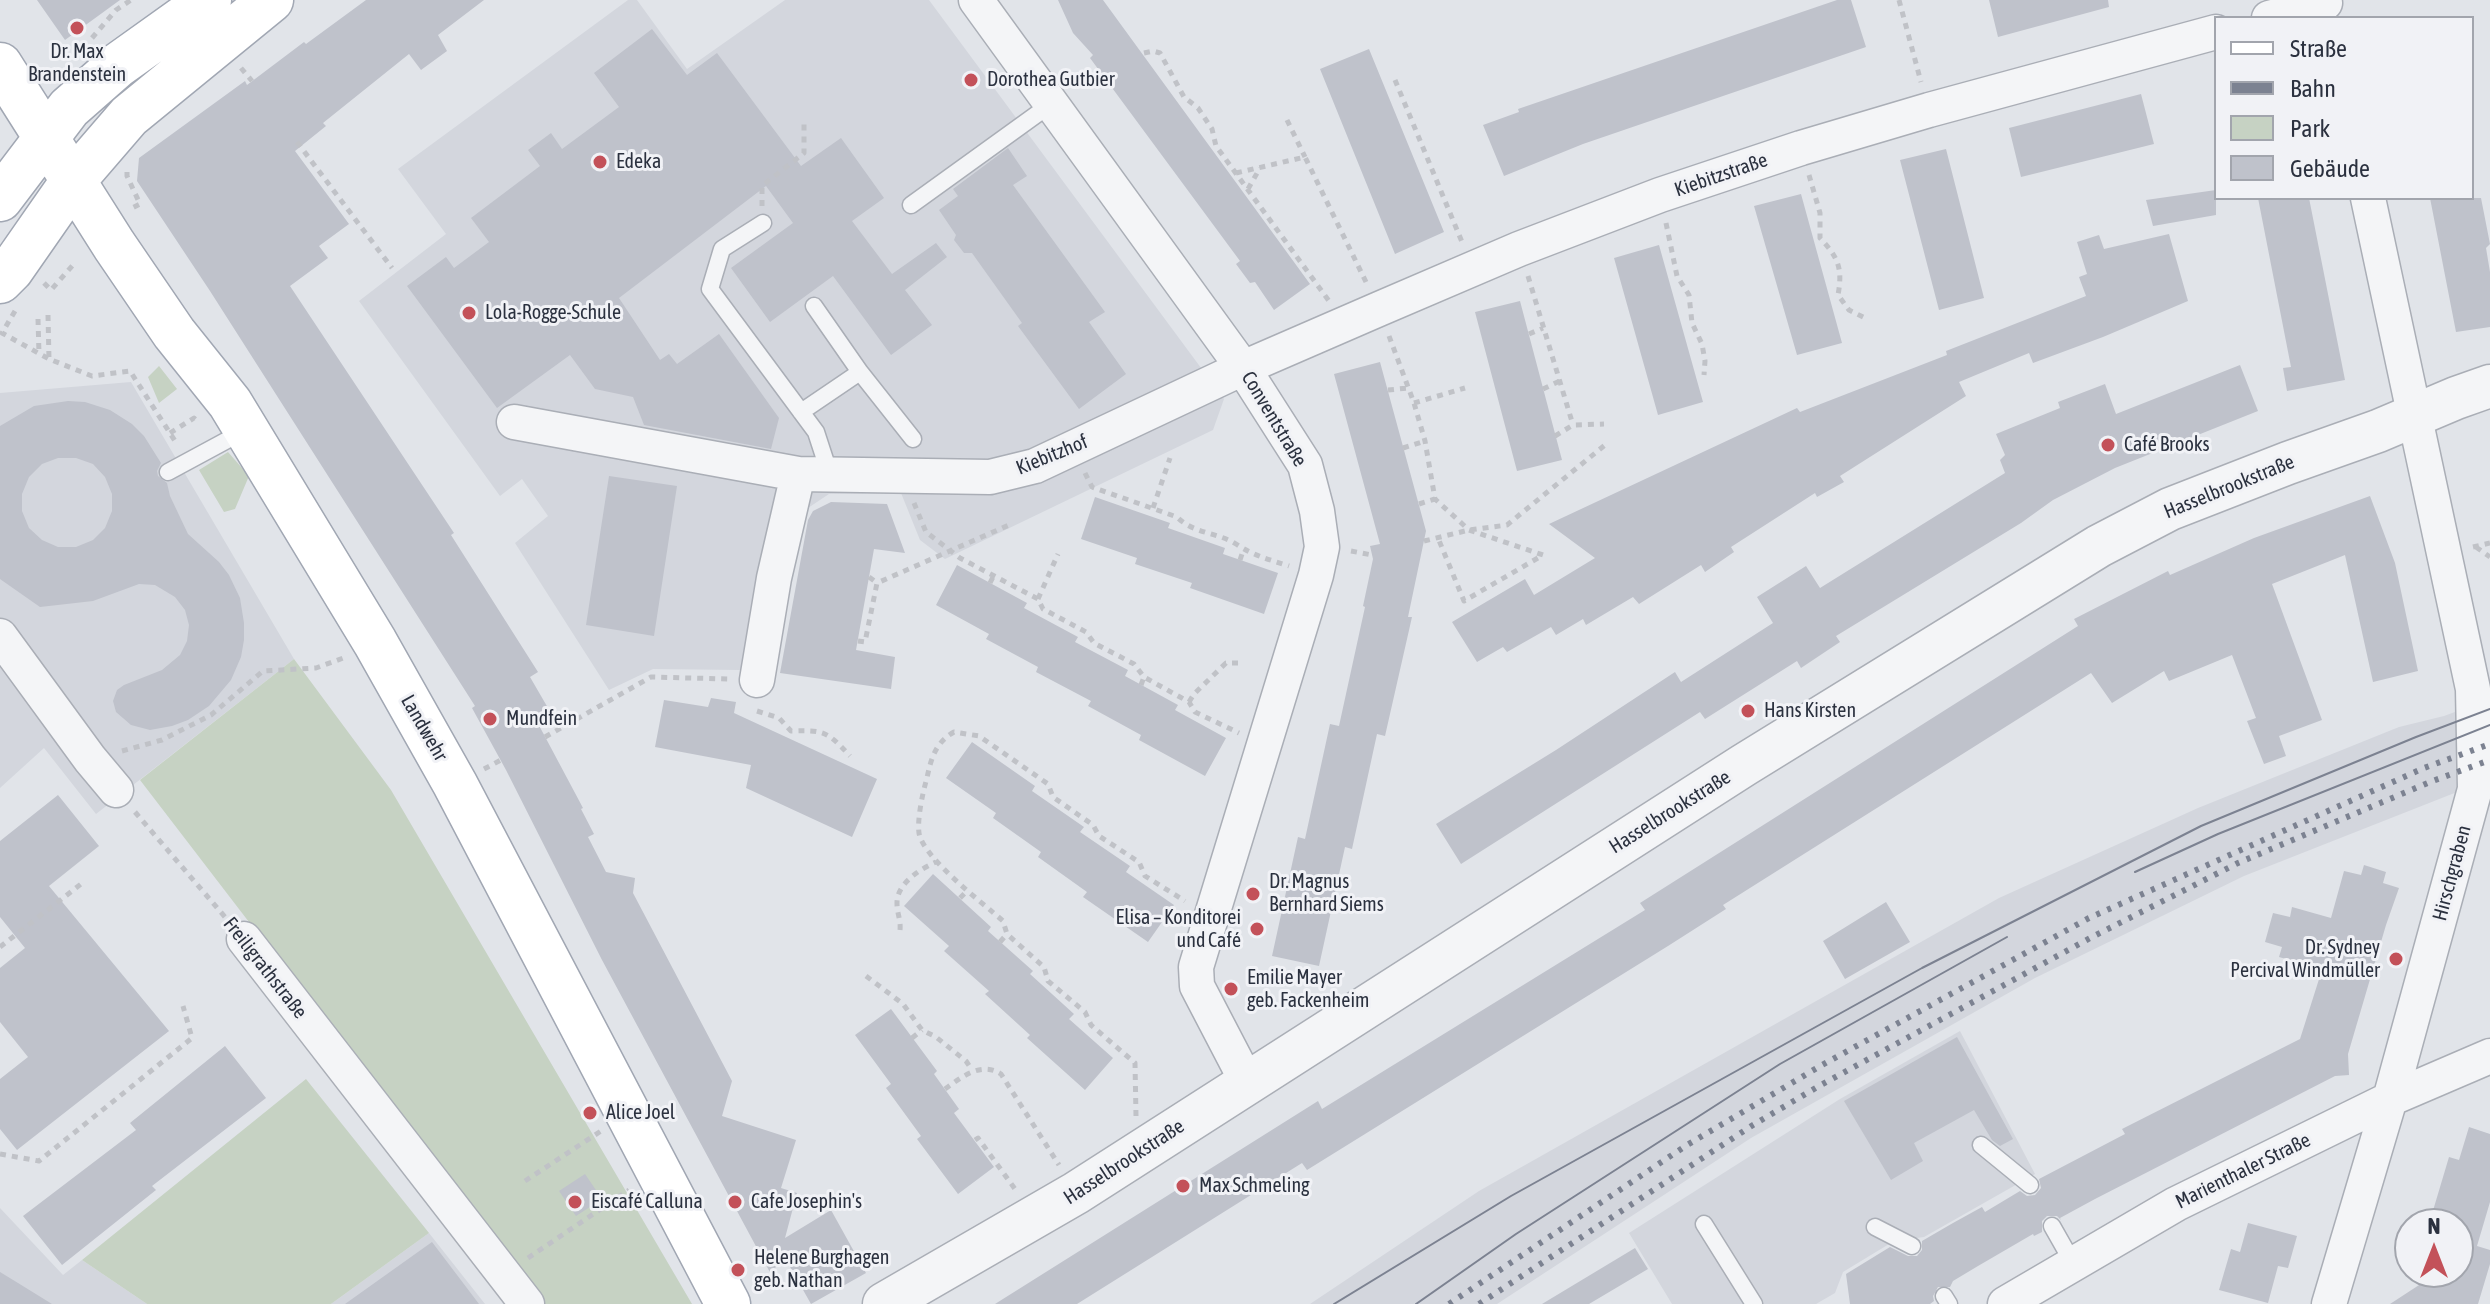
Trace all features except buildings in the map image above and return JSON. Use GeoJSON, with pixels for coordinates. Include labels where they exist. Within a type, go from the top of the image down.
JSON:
{"type":"FeatureCollection","features":[{"type":"Feature","properties":{"kind":"main road"},"geometry":{"type":"LineString","coordinates":[[0,199],[69,108],[118,65],[209,0]]}},
{"type":"Feature","properties":{"kind":"main road"},"geometry":{"type":"LineString","coordinates":[[20,286],[11,270],[73,181],[129,116],[271,0]]}},
{"type":"Feature","properties":{"kind":"main road","name":"Landwehr"},"geometry":{"type":"LineString","coordinates":[[0,65],[174,333],[230,403],[375,642],[455,784],[728,1304]]}},
{"type":"Feature","properties":{"kind":"street","name":"Conventstraße"},"geometry":{"type":"LineString","coordinates":[[976,0],[1243,368],[1305,465],[1317,511],[1322,547],[1316,575],[1210,917],[1195,977],[1247,1082]]}},
{"type":"Feature","properties":{"kind":"street"},"geometry":{"type":"LineString","coordinates":[[2279,16],[2326,7]]}},
{"type":"Feature","properties":{"kind":"street","name":"Kiebitzstraße"},"geometry":{"type":"LineString","coordinates":[[1243,368],[1473,268],[1660,195],[1929,110],[2214,33]]}},
{"type":"Feature","properties":{"kind":"street","name":"Hirschgraben"},"geometry":{"type":"LineString","coordinates":[[2329,1304],[2390,1099],[2475,789],[2473,689],[2368,200]]}},
{"type":"Feature","properties":{"kind":"street","name":"Kiebitzhof"},"geometry":{"type":"LineString","coordinates":[[514,422],[814,474],[990,477],[1035,466],[1243,368]]}},
{"type":"Feature","properties":{"kind":"street","name":"Hasselbrookstraße"},"geometry":{"type":"LineString","coordinates":[[884,1304],[1076,1193],[1744,765],[2099,546],[2170,509],[2381,431],[2490,386]]}},
{"type":"Feature","properties":{"kind":"street"},"geometry":{"type":"LineString","coordinates":[[754,694],[774,578],[814,474]]}},
{"type":"Feature","properties":{"kind":"street"},"geometry":{"type":"LineString","coordinates":[[0,636],[116,790]]}},
{"type":"Feature","properties":{"kind":"street","name":"Freiligrathstraße"},"geometry":{"type":"LineString","coordinates":[[244,939],[527,1304]]}},
{"type":"Feature","properties":{"kind":"street","name":"Marienthaler Straße"},"geometry":{"type":"LineString","coordinates":[[2005,1304],[2176,1204],[2390,1099],[2490,1056]]}},
{"type":"Feature","properties":{"kind":"lane"},"geometry":{"type":"LineString","coordinates":[[911,205],[1051,104]]}},
{"type":"Feature","properties":{"kind":"lane"},"geometry":{"type":"LineString","coordinates":[[763,223],[722,249],[710,289],[816,432],[814,474]]}},
{"type":"Feature","properties":{"kind":"lane"},"geometry":{"type":"LineString","coordinates":[[814,306],[860,372],[913,439]]}},
{"type":"Feature","properties":{"kind":"lane"},"geometry":{"type":"LineString","coordinates":[[801,412],[860,372]]}},
{"type":"Feature","properties":{"kind":"lane"},"geometry":{"type":"LineString","coordinates":[[168,472],[246,430]]}},
{"type":"Feature","properties":{"kind":"lane"},"geometry":{"type":"LineString","coordinates":[[1981,1145],[2030,1185]]}},
{"type":"Feature","properties":{"kind":"lane"},"geometry":{"type":"LineString","coordinates":[[1704,1224],[1754,1304]]}},
{"type":"Feature","properties":{"kind":"lane"},"geometry":{"type":"LineString","coordinates":[[2052,1226],[2073,1263]]}},
{"type":"Feature","properties":{"kind":"lane"},"geometry":{"type":"LineString","coordinates":[[1875,1227],[1912,1246]]}},
{"type":"Feature","properties":{"kind":"path"},"geometry":{"type":"LineString","coordinates":[[87,43],[116,10],[131,0]]}},
{"type":"Feature","properties":{"kind":"path"},"geometry":{"type":"LineString","coordinates":[[1899,0],[1929,110]]}},
{"type":"Feature","properties":{"kind":"path"},"geometry":{"type":"LineString","coordinates":[[1144,53],[1160,53],[1166,61],[1184,97],[1198,108],[1212,129],[1216,146],[1346,324]]}},
{"type":"Feature","properties":{"kind":"path"},"geometry":{"type":"LineString","coordinates":[[1395,80],[1473,268]]}},
{"type":"Feature","properties":{"kind":"path"},"geometry":{"type":"LineString","coordinates":[[1287,120],[1379,309],[1414,403],[1425,441],[1435,499],[1469,530],[1543,555],[1464,601],[1438,538]]}},
{"type":"Feature","properties":{"kind":"path"},"geometry":{"type":"LineString","coordinates":[[763,223],[762,186],[804,153],[804,122]]}},
{"type":"Feature","properties":{"kind":"path"},"geometry":{"type":"LineString","coordinates":[[297,142],[392,268]]}},
{"type":"Feature","properties":{"kind":"path"},"geometry":{"type":"LineString","coordinates":[[1801,148],[1820,213],[1820,238],[1835,253],[1841,276],[1838,295],[1849,310],[1867,319]]}},
{"type":"Feature","properties":{"kind":"path"},"geometry":{"type":"LineString","coordinates":[[1236,173],[1305,157]]}},
{"type":"Feature","properties":{"kind":"path"},"geometry":{"type":"LineString","coordinates":[[129,166],[127,176],[140,204],[132,208]]}},
{"type":"Feature","properties":{"kind":"path"},"geometry":{"type":"LineString","coordinates":[[1248,189],[1260,168]]}},
{"type":"Feature","properties":{"kind":"path"},"geometry":{"type":"LineString","coordinates":[[1660,195],[1677,276],[1689,295],[1692,323],[1702,344],[1704,375]]}},
{"type":"Feature","properties":{"kind":"path"},"geometry":{"type":"LineString","coordinates":[[1519,249],[1562,380],[1573,425]]}},
{"type":"Feature","properties":{"kind":"path"},"geometry":{"type":"LineString","coordinates":[[73,265],[51,290],[20,286],[2,333],[49,359],[92,376],[130,371],[188,462]]}},
{"type":"Feature","properties":{"kind":"path"},"geometry":{"type":"LineString","coordinates":[[48,315],[49,359]]}},
{"type":"Feature","properties":{"kind":"path"},"geometry":{"type":"LineString","coordinates":[[38,319],[39,354]]}},
{"type":"Feature","properties":{"kind":"path"},"geometry":{"type":"LineString","coordinates":[[1529,334],[1543,328]]}},
{"type":"Feature","properties":{"kind":"path"},"geometry":{"type":"LineString","coordinates":[[1543,389],[1562,380]]}},
{"type":"Feature","properties":{"kind":"path"},"geometry":{"type":"LineString","coordinates":[[1388,390],[1408,388]]}},
{"type":"Feature","properties":{"kind":"path"},"geometry":{"type":"LineString","coordinates":[[1414,403],[1465,388]]}},
{"type":"Feature","properties":{"kind":"path"},"geometry":{"type":"LineString","coordinates":[[170,433],[194,418],[200,427]]}},
{"type":"Feature","properties":{"kind":"path"},"geometry":{"type":"LineString","coordinates":[[1555,436],[1573,425],[1604,424]]}},
{"type":"Feature","properties":{"kind":"path"},"geometry":{"type":"LineString","coordinates":[[1403,448],[1425,441]]}},
{"type":"Feature","properties":{"kind":"path"},"geometry":{"type":"LineString","coordinates":[[1424,541],[1507,525],[1605,445]]}},
{"type":"Feature","properties":{"kind":"path"},"geometry":{"type":"LineString","coordinates":[[1073,448],[1092,487],[1177,517],[1187,531],[1235,543],[1243,551],[1316,575]]}},
{"type":"Feature","properties":{"kind":"path"},"geometry":{"type":"LineString","coordinates":[[1153,508],[1170,458]]}},
{"type":"Feature","properties":{"kind":"path"},"geometry":{"type":"LineString","coordinates":[[903,476],[926,532],[951,552],[1038,599],[1043,609],[1086,632],[1092,647],[1134,664],[1144,677],[1189,702],[1195,712],[1265,745]]}},
{"type":"Feature","properties":{"kind":"path"},"geometry":{"type":"LineString","coordinates":[[1419,504],[1435,499]]}},
{"type":"Feature","properties":{"kind":"path"},"geometry":{"type":"LineString","coordinates":[[1130,509],[1133,501]]}},
{"type":"Feature","properties":{"kind":"path"},"geometry":{"type":"LineString","coordinates":[[877,583],[1009,525]]}},
{"type":"Feature","properties":{"kind":"path"},"geometry":{"type":"LineString","coordinates":[[2476,546],[2490,557]]}},
{"type":"Feature","properties":{"kind":"path"},"geometry":{"type":"LineString","coordinates":[[1240,560],[1243,551]]}},
{"type":"Feature","properties":{"kind":"path"},"geometry":{"type":"LineString","coordinates":[[1038,599],[1058,554]]}},
{"type":"Feature","properties":{"kind":"path"},"geometry":{"type":"LineString","coordinates":[[990,583],[994,575]]}},
{"type":"Feature","properties":{"kind":"path"},"geometry":{"type":"LineString","coordinates":[[869,577],[877,583]]}},
{"type":"Feature","properties":{"kind":"path"},"geometry":{"type":"LineString","coordinates":[[858,641],[865,642],[877,583]]}},
{"type":"Feature","properties":{"kind":"path"},"geometry":{"type":"LineString","coordinates":[[1039,616],[1043,609]]}},
{"type":"Feature","properties":{"kind":"path"},"geometry":{"type":"LineString","coordinates":[[90,759],[162,740],[211,715],[263,671],[316,668],[375,642]]}},
{"type":"Feature","properties":{"kind":"path"},"geometry":{"type":"LineString","coordinates":[[1189,702],[1226,663],[1243,663]]}},
{"type":"Feature","properties":{"kind":"path"},"geometry":{"type":"LineString","coordinates":[[545,737],[651,677],[754,694],[791,731],[817,730],[833,738],[850,756]]}},
{"type":"Feature","properties":{"kind":"path"},"geometry":{"type":"LineString","coordinates":[[1141,685],[1144,677]]}},
{"type":"Feature","properties":{"kind":"path"},"geometry":{"type":"LineString","coordinates":[[1137,1153],[1135,1063],[1091,1025],[1085,1012],[1048,981],[1044,967],[1007,934],[1003,921],[936,862],[919,834],[924,789],[931,760],[939,744],[954,732],[979,736],[1048,784],[1051,800],[1093,825],[1098,840],[1139,862],[1145,876],[1210,917]]}},
{"type":"Feature","properties":{"kind":"path"},"geometry":{"type":"LineString","coordinates":[[1003,763],[1007,757]]}},
{"type":"Feature","properties":{"kind":"path","name":"Freiligrathstraße"},"geometry":{"type":"LineString","coordinates":[[116,790],[244,939]]}},
{"type":"Feature","properties":{"kind":"path"},"geometry":{"type":"LineString","coordinates":[[900,930],[899,892],[913,876],[936,862]]}},
{"type":"Feature","properties":{"kind":"path"},"geometry":{"type":"LineString","coordinates":[[1141,882],[1145,876]]}},
{"type":"Feature","properties":{"kind":"path"},"geometry":{"type":"LineString","coordinates":[[0,947],[81,884]]}},
{"type":"Feature","properties":{"kind":"path"},"geometry":{"type":"LineString","coordinates":[[960,898],[968,890]]}},
{"type":"Feature","properties":{"kind":"path"},"geometry":{"type":"LineString","coordinates":[[1000,942],[1007,934]]}},
{"type":"Feature","properties":{"kind":"path"},"geometry":{"type":"LineString","coordinates":[[866,976],[903,1004],[922,1030],[936,1037],[966,1061],[972,1070]]}},
{"type":"Feature","properties":{"kind":"path"},"geometry":{"type":"LineString","coordinates":[[1043,987],[1048,981]]}},
{"type":"Feature","properties":{"kind":"path"},"geometry":{"type":"LineString","coordinates":[[0,1154],[39,1161],[192,1038],[183,1006]]}},
{"type":"Feature","properties":{"kind":"path"},"geometry":{"type":"LineString","coordinates":[[912,1038],[922,1030]]}},
{"type":"Feature","properties":{"kind":"path"},"geometry":{"type":"LineString","coordinates":[[945,1089],[972,1070],[995,1070],[1001,1074],[1076,1193]]}},
{"type":"Feature","properties":{"kind":"path"},"geometry":{"type":"LineString","coordinates":[[525,1181],[628,1113]]}},
{"type":"Feature","properties":{"kind":"path"},"geometry":{"type":"LineString","coordinates":[[975,1140],[978,1138],[1035,1218]]}},
{"type":"Feature","properties":{"kind":"path"},"geometry":{"type":"LineString","coordinates":[[504,1274],[658,1170]]}},
{"type":"Feature","properties":{"kind":"shaded area"},"geometry":{"type":"Polygon","coordinates":[[[628,0],[637,0],[687,69],[785,0],[929,0],[1224,399],[1213,430],[945,559],[920,540],[901,493],[829,494],[805,510],[773,675],[739,670],[653,669],[609,690],[515,543],[548,516],[522,479],[500,496],[359,301],[446,234],[398,169],[628,0]]]}},
{"type":"Feature","properties":{"kind":"shaded area"},"geometry":{"type":"Polygon","coordinates":[[[131,382],[294,659],[96,814],[44,748],[0,788],[0,393],[131,382]]]}},
{"type":"Feature","properties":{"kind":"shaded area"},"geometry":{"type":"Polygon","coordinates":[[[2490,699],[2490,779],[2244,876],[2035,978],[1751,1138],[1497,1304],[1310,1304],[1479,1191],[1999,898],[2198,808],[2399,727],[2444,716],[2490,699]]]}},
{"type":"Feature","properties":{"kind":"shaded area"},"geometry":{"type":"Polygon","coordinates":[[[1960,1031],[2035,1174],[1924,1237],[1894,1241],[1843,1272],[1835,1293],[1816,1304],[1672,1304],[1629,1233],[1840,1099],[1960,1031]]]}},
{"type":"Feature","properties":{"kind":"shaded area"},"geometry":{"type":"Polygon","coordinates":[[[0,1208],[63,1275],[82,1260],[147,1304],[0,1304],[0,1208]]]}},
{"type":"Feature","properties":{"kind":"shaded area"},"geometry":{"type":"Polygon","coordinates":[[[429,1233],[485,1304],[331,1304],[429,1233]]]}},
{"type":"Feature","properties":{"kind":"green space"},"geometry":{"type":"Polygon","coordinates":[[[159,366],[177,389],[159,403],[148,377],[159,366]]]}},
{"type":"Feature","properties":{"kind":"green space"},"geometry":{"type":"Polygon","coordinates":[[[228,452],[249,476],[235,509],[224,512],[199,470],[228,452]]]}},
{"type":"Feature","properties":{"kind":"green space"},"geometry":{"type":"Polygon","coordinates":[[[294,659],[391,790],[692,1304],[542,1304],[140,780],[294,659]]]}},
{"type":"Feature","properties":{"kind":"green space"},"geometry":{"type":"Polygon","coordinates":[[[306,1079],[429,1233],[331,1304],[147,1304],[82,1260],[306,1079]]]}},
{"type":"Feature","properties":{"kind":"tram line"},"geometry":{"type":"LineString","coordinates":[[1334,1304],[1511,1196],[1922,968],[2201,826],[2490,709]]}},
{"type":"Feature","properties":{"kind":"tram line"},"geometry":{"type":"LineString","coordinates":[[2135,872],[2218,834],[2490,725]]}},
{"type":"Feature","properties":{"kind":"tram line"},"geometry":{"type":"LineString","coordinates":[[1416,1304],[1516,1234],[1780,1064],[2007,937]]}},
{"type":"Feature","properties":{"kind":"railway"},"geometry":{"type":"LineString","coordinates":[[1449,1304],[1687,1145],[1822,1065],[2089,918],[2424,768],[2490,744]]}},
{"type":"Feature","properties":{"kind":"railway"},"geometry":{"type":"LineString","coordinates":[[1479,1304],[1753,1125],[2094,936],[2238,863],[2490,760]]}},
{"type":"Feature","properties":{"kind":"place","name":"Dr. Max Brandenstein"},"geometry":{"type":"Point","coordinates":[77,28]}},
{"type":"Feature","properties":{"kind":"place","name":"Dorothea Gutbier"},"geometry":{"type":"Point","coordinates":[971,80]}},
{"type":"Feature","properties":{"kind":"place","name":"Edeka"},"geometry":{"type":"Point","coordinates":[600,162]}},
{"type":"Feature","properties":{"kind":"place","name":"Lola-Rogge-Schule"},"geometry":{"type":"Point","coordinates":[469,313]}},
{"type":"Feature","properties":{"kind":"place","name":"Café Brooks"},"geometry":{"type":"Point","coordinates":[2108,445]}},
{"type":"Feature","properties":{"kind":"place","name":"Hans Kirsten"},"geometry":{"type":"Point","coordinates":[1748,711]}},
{"type":"Feature","properties":{"kind":"place","name":"Mundfein"},"geometry":{"type":"Point","coordinates":[490,719]}},
{"type":"Feature","properties":{"kind":"place","name":"Dr. Magnus Bernhard Siems"},"geometry":{"type":"Point","coordinates":[1253,894]}},
{"type":"Feature","properties":{"kind":"place","name":"Elisa – Konditorei und Café"},"geometry":{"type":"Point","coordinates":[1257,929]}},
{"type":"Feature","properties":{"kind":"place","name":"Dr. Sydney Percival Windmüller"},"geometry":{"type":"Point","coordinates":[2396,959]}},
{"type":"Feature","properties":{"kind":"place","name":"Emilie Mayer geb. Fackenheim"},"geometry":{"type":"Point","coordinates":[1231,989]}},
{"type":"Feature","properties":{"kind":"place","name":"Alice Joel"},"geometry":{"type":"Point","coordinates":[590,1113]}},
{"type":"Feature","properties":{"kind":"place","name":"Max Schmeling"},"geometry":{"type":"Point","coordinates":[1183,1186]}},
{"type":"Feature","properties":{"kind":"place","name":"Eiscafé Calluna"},"geometry":{"type":"Point","coordinates":[575,1202]}},
{"type":"Feature","properties":{"kind":"place","name":"Cafe Josephin's"},"geometry":{"type":"Point","coordinates":[735,1202]}},
{"type":"Feature","properties":{"kind":"place","name":"Helene Burghagen geb. Nathan"},"geometry":{"type":"Point","coordinates":[738,1270]}}]}
